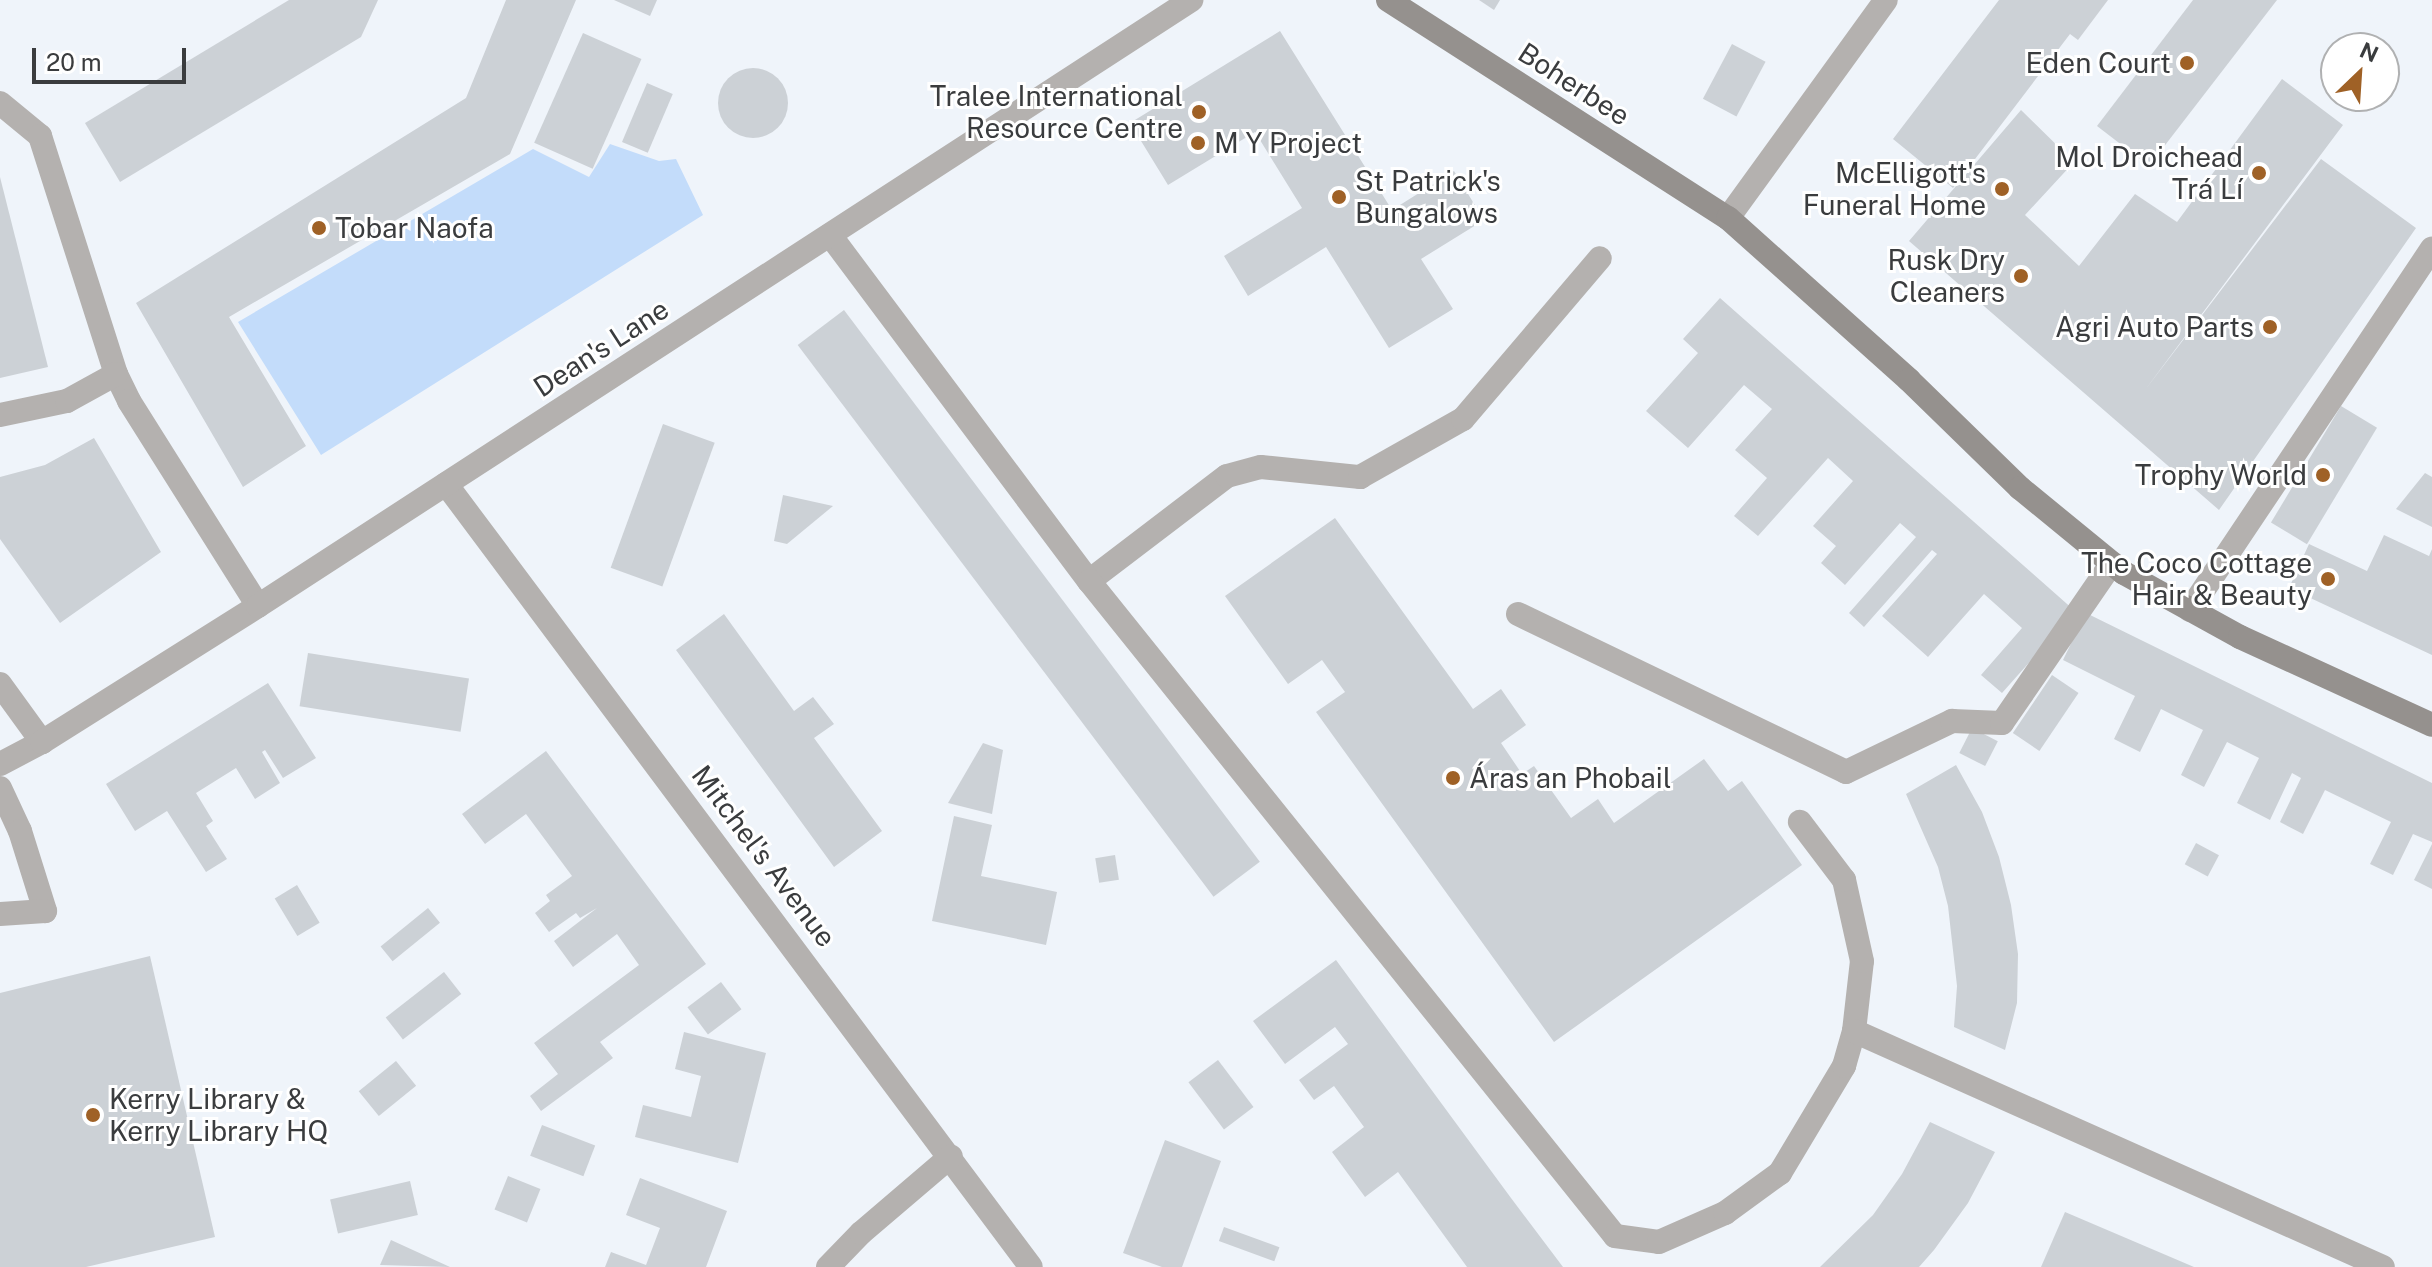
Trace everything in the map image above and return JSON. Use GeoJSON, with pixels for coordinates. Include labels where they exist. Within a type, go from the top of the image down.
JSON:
{"type":"FeatureCollection","features":[{"type":"Feature","properties":{"kind":"main road","name":"Boherbee"},"geometry":{"type":"LineString","coordinates":[[1388,0],[1728,218],[1909,380],[2020,488],[2112,563],[2240,637],[2432,725]]}},
{"type":"Feature","properties":{"kind":"street","name":"Dean's Lane"},"geometry":{"type":"LineString","coordinates":[[0,764],[42,742],[258,606],[1191,0]]}},
{"type":"Feature","properties":{"kind":"street"},"geometry":{"type":"LineString","coordinates":[[1728,218],[1886,0]]}},
{"type":"Feature","properties":{"kind":"street"},"geometry":{"type":"LineString","coordinates":[[0,103],[40,136],[116,374],[129,401],[258,606]]}},
{"type":"Feature","properties":{"kind":"street"},"geometry":{"type":"LineString","coordinates":[[830,235],[1089,581],[1615,1236],[1659,1242],[1725,1213],[1780,1173],[1844,1066],[1854,1031],[1862,961],[1844,880],[1800,822]]}},
{"type":"Feature","properties":{"kind":"street"},"geometry":{"type":"LineString","coordinates":[[2190,610],[2432,248]]}},
{"type":"Feature","properties":{"kind":"street"},"geometry":{"type":"LineString","coordinates":[[1089,581],[1227,476],[1261,467],[1360,477],[1463,419],[1600,258]]}},
{"type":"Feature","properties":{"kind":"street"},"geometry":{"type":"LineString","coordinates":[[0,415],[67,401],[116,374]]}},
{"type":"Feature","properties":{"kind":"street","name":"Mitchel's Avenue"},"geometry":{"type":"LineString","coordinates":[[446,484],[1031,1267]]}},
{"type":"Feature","properties":{"kind":"street"},"geometry":{"type":"LineString","coordinates":[[1518,614],[1846,772],[1952,721],[2002,723],[2112,563]]}},
{"type":"Feature","properties":{"kind":"street"},"geometry":{"type":"LineString","coordinates":[[0,684],[42,742]]}},
{"type":"Feature","properties":{"kind":"street"},"geometry":{"type":"LineString","coordinates":[[0,788],[20,831],[45,911],[0,914]]}},
{"type":"Feature","properties":{"kind":"street"},"geometry":{"type":"LineString","coordinates":[[1854,1031],[2383,1267]]}},
{"type":"Feature","properties":{"kind":"street"},"geometry":{"type":"LineString","coordinates":[[828,1267],[861,1233],[951,1156]]}},
{"type":"Feature","properties":{"kind":"shaded area"},"geometry":{"type":"Polygon","coordinates":[[[610,144],[659,161],[676,159],[703,215],[321,455],[238,322],[533,149],[589,177],[610,144]]]}},
{"type":"Feature","properties":{"kind":"building"},"geometry":{"type":"Polygon","coordinates":[[[289,0],[378,0],[361,37],[120,182],[85,123],[289,0]]]}},
{"type":"Feature","properties":{"kind":"building","name":"Tobar Naofa"},"geometry":{"type":"Polygon","coordinates":[[[506,0],[576,0],[510,154],[229,317],[306,446],[243,487],[136,303],[466,98],[506,0]]]}},
{"type":"Feature","properties":{"kind":"building"},"geometry":{"type":"Polygon","coordinates":[[[614,0],[657,0],[650,16],[614,0]]]}},
{"type":"Feature","properties":{"kind":"building"},"geometry":{"type":"Polygon","coordinates":[[[1479,0],[1500,0],[1494,10],[1479,0]]]}},
{"type":"Feature","properties":{"kind":"building"},"geometry":{"type":"Polygon","coordinates":[[[1999,0],[2108,0],[2078,40],[2070,34],[1953,188],[1893,139],[1999,0]]]}},
{"type":"Feature","properties":{"kind":"building","name":"Eden Court"},"geometry":{"type":"Polygon","coordinates":[[[2193,0],[2277,0],[2149,166],[2097,126],[2193,0]]]}},
{"type":"Feature","properties":{"kind":"building","name":"St Patrick's Bungalows"},"geometry":{"type":"Polygon","coordinates":[[[1280,31],[1392,210],[1454,171],[1484,220],[1421,259],[1453,309],[1389,348],[1326,247],[1248,296],[1224,256],[1302,208],[1255,132],[1168,185],[1130,123],[1280,31]]]}},
{"type":"Feature","properties":{"kind":"building"},"geometry":{"type":"Polygon","coordinates":[[[583,33],[641,59],[593,169],[534,143],[583,33]]]}},
{"type":"Feature","properties":{"kind":"building"},"geometry":{"type":"Polygon","coordinates":[[[1732,44],[1766,62],[1736,117],[1703,99],[1732,44]]]}},
{"type":"Feature","properties":{"kind":"building"},"geometry":{"type":"Polygon","coordinates":[[[753,68],[778,78],[788,103],[778,128],[753,138],[728,128],[718,103],[728,78],[753,68]]]}},
{"type":"Feature","properties":{"kind":"building"},"geometry":{"type":"Polygon","coordinates":[[[2282,79],[2320,108],[2320,112],[2326,112],[2343,125],[2145,390],[2321,159],[2416,228],[2219,510],[1909,241],[2021,110],[2074,162],[2025,215],[2079,266],[2135,194],[2177,222],[2282,79]]]}},
{"type":"Feature","properties":{"kind":"building"},"geometry":{"type":"Polygon","coordinates":[[[647,83],[673,94],[648,153],[622,142],[647,83]]]}},
{"type":"Feature","properties":{"kind":"building"},"geometry":{"type":"Polygon","coordinates":[[[0,177],[48,367],[0,378],[0,177]]]}},
{"type":"Feature","properties":{"kind":"building"},"geometry":{"type":"Polygon","coordinates":[[[1720,298],[2075,611],[2002,693],[1981,675],[2022,628],[1984,594],[1928,657],[1882,616],[1937,554],[1932,550],[1864,627],[1849,613],[1916,537],[1900,523],[1845,585],[1821,563],[1836,546],[1813,526],[1853,481],[1828,458],[1758,536],[1734,516],[1767,478],[1735,450],[1772,409],[1744,385],[1688,448],[1646,411],[1698,353],[1683,339],[1720,298]]]}},
{"type":"Feature","properties":{"kind":"building"},"geometry":{"type":"Polygon","coordinates":[[[844,310],[1260,862],[1214,897],[798,345],[844,310]]]}},
{"type":"Feature","properties":{"kind":"building","name":"Trophy World"},"geometry":{"type":"Polygon","coordinates":[[[2341,406],[2377,428],[2307,544],[2271,523],[2341,406]]]}},
{"type":"Feature","properties":{"kind":"building"},"geometry":{"type":"Polygon","coordinates":[[[663,424],[715,443],[662,587],[611,568],[663,424]]]}},
{"type":"Feature","properties":{"kind":"building"},"geometry":{"type":"Polygon","coordinates":[[[94,438],[161,552],[60,623],[0,539],[0,477],[45,465],[94,438]]]}},
{"type":"Feature","properties":{"kind":"building"},"geometry":{"type":"Polygon","coordinates":[[[2425,473],[2432,477],[2432,527],[2396,509],[2425,473]]]}},
{"type":"Feature","properties":{"kind":"building"},"geometry":{"type":"Polygon","coordinates":[[[783,495],[833,506],[787,544],[774,541],[783,495]]]}},
{"type":"Feature","properties":{"kind":"building","name":"Áras an Phobail"},"geometry":{"type":"Polygon","coordinates":[[[1335,518],[1473,709],[1501,689],[1526,725],[1501,743],[1522,774],[1534,766],[1571,818],[1598,799],[1614,823],[1704,759],[1728,791],[1742,781],[1802,865],[1554,1042],[1316,712],[1345,692],[1322,660],[1288,684],[1225,596],[1335,518]]]}},
{"type":"Feature","properties":{"kind":"building"},"geometry":{"type":"Polygon","coordinates":[[[2384,535],[2429,556],[2432,549],[2432,655],[2289,588],[2309,544],[2367,571],[2384,535]]]}},
{"type":"Feature","properties":{"kind":"building"},"geometry":{"type":"Polygon","coordinates":[[[2086,613],[2432,783],[2432,842],[2413,834],[2393,875],[2370,864],[2391,822],[2325,790],[2303,834],[2280,822],[2301,778],[2292,773],[2270,820],[2237,803],[2259,758],[2227,742],[2204,787],[2181,775],[2203,730],[2161,709],[2140,752],[2114,739],[2135,696],[2063,660],[2086,613]]]}},
{"type":"Feature","properties":{"kind":"building"},"geometry":{"type":"Polygon","coordinates":[[[724,614],[794,711],[813,697],[834,724],[814,738],[882,831],[834,867],[676,650],[724,614]]]}},
{"type":"Feature","properties":{"kind":"building"},"geometry":{"type":"Polygon","coordinates":[[[308,653],[469,678],[461,732],[300,706],[308,653]]]}},
{"type":"Feature","properties":{"kind":"building"},"geometry":{"type":"Polygon","coordinates":[[[2052,675],[2079,693],[2039,751],[2013,733],[2052,675]]]}},
{"type":"Feature","properties":{"kind":"building"},"geometry":{"type":"Polygon","coordinates":[[[268,683],[316,758],[283,778],[265,750],[262,752],[280,783],[255,799],[236,768],[196,793],[213,821],[206,826],[227,859],[206,872],[167,811],[135,831],[106,784],[268,683]]]}},
{"type":"Feature","properties":{"kind":"building"},"geometry":{"type":"Polygon","coordinates":[[[1972,728],[1998,741],[1985,766],[1959,753],[1972,728]]]}},
{"type":"Feature","properties":{"kind":"building"},"geometry":{"type":"Polygon","coordinates":[[[983,743],[1003,750],[992,814],[948,803],[983,743]]]}},
{"type":"Feature","properties":{"kind":"building"},"geometry":{"type":"Polygon","coordinates":[[[546,751],[706,964],[600,1042],[613,1058],[541,1111],[530,1096],[558,1074],[534,1043],[639,965],[617,934],[573,967],[554,941],[597,908],[580,918],[576,913],[549,932],[535,913],[550,901],[546,895],[572,876],[526,814],[485,844],[462,814],[546,751]]]}},
{"type":"Feature","properties":{"kind":"building"},"geometry":{"type":"Polygon","coordinates":[[[1956,765],[1982,812],[1999,857],[2011,905],[2018,954],[2017,1003],[2005,1050],[1954,1027],[1957,986],[1948,906],[1938,867],[1906,794],[1956,765]]]}},
{"type":"Feature","properties":{"kind":"building"},"geometry":{"type":"Polygon","coordinates":[[[954,816],[992,825],[981,876],[1057,892],[1046,945],[932,921],[954,816]]]}},
{"type":"Feature","properties":{"kind":"building"},"geometry":{"type":"Polygon","coordinates":[[[2196,843],[2219,855],[2208,876],[2185,864],[2196,843]]]}},
{"type":"Feature","properties":{"kind":"building"},"geometry":{"type":"Polygon","coordinates":[[[2432,844],[2432,889],[2414,880],[2432,844]]]}},
{"type":"Feature","properties":{"kind":"building"},"geometry":{"type":"Polygon","coordinates":[[[1115,855],[1119,880],[1099,883],[1095,858],[1115,855]]]}},
{"type":"Feature","properties":{"kind":"building"},"geometry":{"type":"Polygon","coordinates":[[[297,885],[320,923],[297,936],[275,898],[297,885]]]}},
{"type":"Feature","properties":{"kind":"building"},"geometry":{"type":"Polygon","coordinates":[[[428,908],[440,923],[393,961],[381,946],[428,908]]]}},
{"type":"Feature","properties":{"kind":"building","name":"Kerry Library & Kerry Library HQ"},"geometry":{"type":"Polygon","coordinates":[[[150,956],[215,1237],[86,1267],[0,1267],[0,993],[150,956]]]}},
{"type":"Feature","properties":{"kind":"building"},"geometry":{"type":"Polygon","coordinates":[[[1336,960],[1563,1267],[1467,1267],[1398,1172],[1365,1197],[1332,1152],[1364,1127],[1334,1086],[1314,1100],[1299,1080],[1348,1044],[1335,1027],[1285,1064],[1253,1021],[1336,960]]]}},
{"type":"Feature","properties":{"kind":"building"},"geometry":{"type":"Polygon","coordinates":[[[444,972],[461,994],[403,1040],[386,1018],[444,972]]]}},
{"type":"Feature","properties":{"kind":"building"},"geometry":{"type":"Polygon","coordinates":[[[721,982],[741,1009],[708,1034],[687,1007],[721,982]]]}},
{"type":"Feature","properties":{"kind":"building"},"geometry":{"type":"Polygon","coordinates":[[[684,1032],[766,1053],[738,1163],[635,1137],[643,1105],[691,1117],[701,1076],[675,1069],[684,1032]]]}},
{"type":"Feature","properties":{"kind":"building"},"geometry":{"type":"Polygon","coordinates":[[[1218,1060],[1254,1107],[1224,1129],[1188,1082],[1218,1060]]]}},
{"type":"Feature","properties":{"kind":"building"},"geometry":{"type":"Polygon","coordinates":[[[396,1061],[416,1086],[379,1116],[359,1091],[396,1061]]]}},
{"type":"Feature","properties":{"kind":"building"},"geometry":{"type":"Polygon","coordinates":[[[1930,1122],[1995,1152],[1968,1203],[1934,1250],[1919,1267],[1820,1267],[1873,1215],[1902,1174],[1930,1122]]]}},
{"type":"Feature","properties":{"kind":"building"},"geometry":{"type":"Polygon","coordinates":[[[542,1125],[595,1145],[583,1176],[530,1156],[542,1125]]]}},
{"type":"Feature","properties":{"kind":"building"},"geometry":{"type":"Polygon","coordinates":[[[1165,1140],[1221,1161],[1182,1267],[1162,1267],[1123,1253],[1165,1140]]]}},
{"type":"Feature","properties":{"kind":"building"},"geometry":{"type":"Polygon","coordinates":[[[508,1176],[540,1189],[527,1222],[495,1209],[508,1176]]]}},
{"type":"Feature","properties":{"kind":"building"},"geometry":{"type":"Polygon","coordinates":[[[640,1178],[727,1211],[706,1267],[605,1267],[611,1252],[646,1265],[660,1228],[626,1215],[640,1178]]]}},
{"type":"Feature","properties":{"kind":"building"},"geometry":{"type":"Polygon","coordinates":[[[410,1181],[418,1215],[338,1234],[330,1199],[410,1181]]]}},
{"type":"Feature","properties":{"kind":"building"},"geometry":{"type":"Polygon","coordinates":[[[2065,1212],[2194,1267],[2041,1267],[2065,1212]]]}},
{"type":"Feature","properties":{"kind":"building"},"geometry":{"type":"Polygon","coordinates":[[[1224,1227],[1279,1247],[1274,1261],[1219,1241],[1224,1227]]]}},
{"type":"Feature","properties":{"kind":"building"},"geometry":{"type":"Polygon","coordinates":[[[391,1240],[450,1267],[380,1265],[391,1240]]]}},
{"type":"Feature","properties":{"kind":"place","name":"Eden Court"},"geometry":{"type":"Point","coordinates":[2187,63]}},
{"type":"Feature","properties":{"kind":"place","name":"Tralee International Resource Centre"},"geometry":{"type":"Point","coordinates":[1199,112]}},
{"type":"Feature","properties":{"kind":"place","name":"M Y Project"},"geometry":{"type":"Point","coordinates":[1198,143]}},
{"type":"Feature","properties":{"kind":"place","name":"Mol Droichead Trá Lí"},"geometry":{"type":"Point","coordinates":[2259,173]}},
{"type":"Feature","properties":{"kind":"place","name":"McElligott's Funeral Home"},"geometry":{"type":"Point","coordinates":[2002,189]}},
{"type":"Feature","properties":{"kind":"place","name":"St Patrick's Bungalows"},"geometry":{"type":"Point","coordinates":[1339,197]}},
{"type":"Feature","properties":{"kind":"place","name":"Tobar Naofa"},"geometry":{"type":"Point","coordinates":[319,228]}},
{"type":"Feature","properties":{"kind":"place","name":"Rusk Dry Cleaners"},"geometry":{"type":"Point","coordinates":[2021,276]}},
{"type":"Feature","properties":{"kind":"place","name":"Agri Auto Parts"},"geometry":{"type":"Point","coordinates":[2270,327]}},
{"type":"Feature","properties":{"kind":"place","name":"Trophy World"},"geometry":{"type":"Point","coordinates":[2323,475]}},
{"type":"Feature","properties":{"kind":"place","name":"The Coco Cottage Hair & Beauty"},"geometry":{"type":"Point","coordinates":[2328,579]}},
{"type":"Feature","properties":{"kind":"place","name":"Áras an Phobail"},"geometry":{"type":"Point","coordinates":[1453,778]}},
{"type":"Feature","properties":{"kind":"place","name":"Kerry Library & Kerry Library HQ"},"geometry":{"type":"Point","coordinates":[93,1115]}}]}
